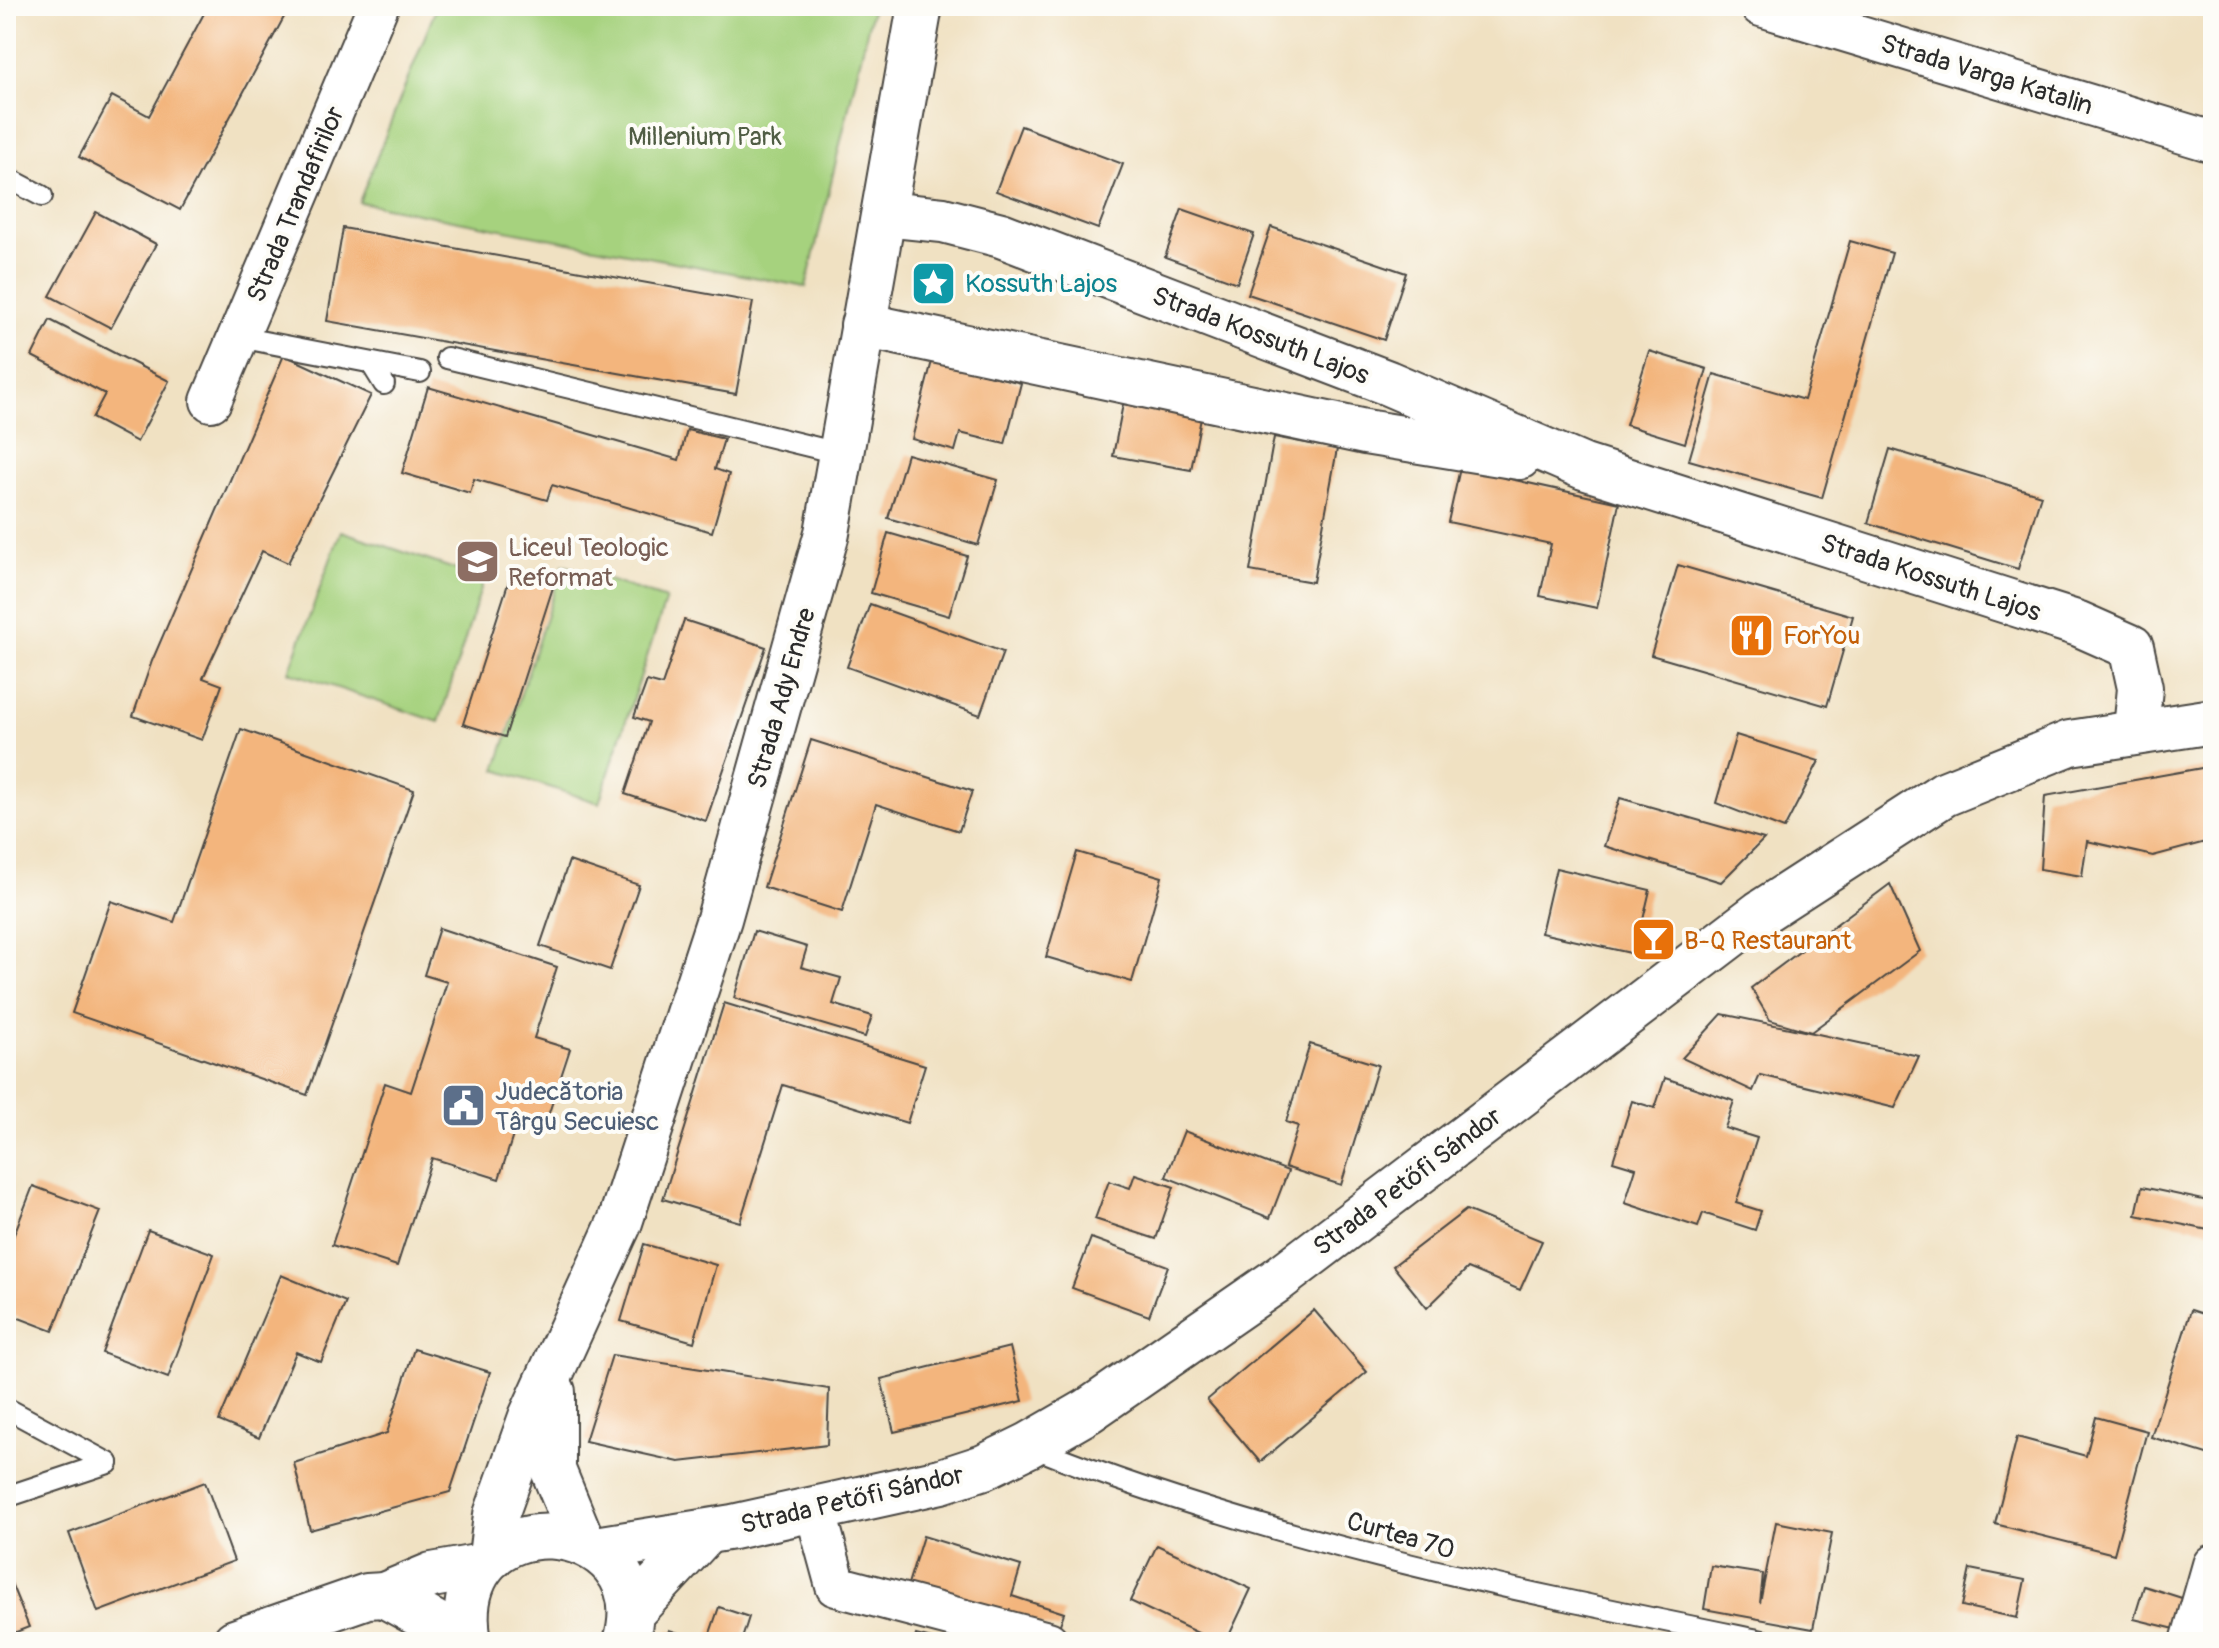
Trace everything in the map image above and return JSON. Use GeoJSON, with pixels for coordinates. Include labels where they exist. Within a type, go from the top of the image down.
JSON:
{"type":"FeatureCollection","features":[{"type":"Feature","properties":{"kind":"main road","name":"Strada Ady Endre"},"geometry":{"type":"LineString","coordinates":[[469,1642],[467,1602],[487,1561],[496,1515],[531,1417],[620,1222],[719,919],[827,533],[920,6]]}},
{"type":"Feature","properties":{"kind":"main road","name":"Strada Kossuth Lajos"},"geometry":{"type":"LineString","coordinates":[[884,214],[943,220],[1001,235],[1388,383],[1584,467],[2079,624],[2131,647],[2140,688],[2136,730]]}},
{"type":"Feature","properties":{"kind":"main road","name":"Strada Kossuth Lajos"},"geometry":{"type":"LineString","coordinates":[[863,325],[1365,432],[1584,467]]}},
{"type":"Feature","properties":{"kind":"main road"},"geometry":{"type":"LineString","coordinates":[[2136,730],[2213,721]]}},
{"type":"Feature","properties":{"kind":"main road","name":"Strada Petőfi Sándor"},"geometry":{"type":"LineString","coordinates":[[589,1546],[706,1532],[941,1481],[984,1467],[1029,1445],[1088,1411],[1276,1281],[1760,913],[1944,794],[2070,743],[2136,730]]}},
{"type":"Feature","properties":{"kind":"main road","name":"Strada Ady Endre"},"geometry":{"type":"LineString","coordinates":[[556,1366],[551,1423],[553,1470],[589,1546],[614,1566],[625,1587],[628,1627]]}},
{"type":"Feature","properties":{"kind":"main road","name":"Strada Petőfi Sándor"},"geometry":{"type":"LineString","coordinates":[[628,1627],[706,1532]]}},
{"type":"Feature","properties":{"kind":"main road"},"geometry":{"type":"LineString","coordinates":[[235,1642],[367,1596],[384,1595],[432,1575],[487,1561],[525,1537],[549,1534],[589,1546]]}},
{"type":"Feature","properties":{"kind":"main road"},"geometry":{"type":"LineString","coordinates":[[384,1595],[469,1642]]}},
{"type":"Feature","properties":{"kind":"street","name":"Strada Trandafirilor"},"geometry":{"type":"LineString","coordinates":[[211,401],[378,6]]}},
{"type":"Feature","properties":{"kind":"street","name":"Strada Varga Katalin"},"geometry":{"type":"LineString","coordinates":[[1761,6],[2213,142]]}},
{"type":"Feature","properties":{"kind":"street"},"geometry":{"type":"LineString","coordinates":[[815,1509],[836,1586],[1048,1642]]}},
{"type":"Feature","properties":{"kind":"street"},"geometry":{"type":"LineString","coordinates":[[2191,1642],[2213,1565]]}},
{"type":"Feature","properties":{"kind":"lane"},"geometry":{"type":"LineString","coordinates":[[6,177],[42,196]]}},
{"type":"Feature","properties":{"kind":"lane"},"geometry":{"type":"LineString","coordinates":[[239,337],[420,372]]}},
{"type":"Feature","properties":{"kind":"lane"},"geometry":{"type":"LineString","coordinates":[[447,358],[842,454]]}},
{"type":"Feature","properties":{"kind":"lane"},"geometry":{"type":"LineString","coordinates":[[371,363],[384,384]]}},
{"type":"Feature","properties":{"kind":"lane"},"geometry":{"type":"LineString","coordinates":[[6,1408],[108,1463],[6,1497]]}},
{"type":"Feature","properties":{"kind":"lane","name":"Curtea 70"},"geometry":{"type":"LineString","coordinates":[[1029,1445],[1116,1481],[1455,1578],[1767,1642]]}},
{"type":"Feature","properties":{"kind":"green space","name":"Millenium Park"},"geometry":{"type":"Polygon","coordinates":[[[437,6],[873,6],[806,287],[359,202],[437,6]]]}},
{"type":"Feature","properties":{"kind":"green space"},"geometry":{"type":"Polygon","coordinates":[[[341,531],[484,579],[439,722],[289,672],[341,531]]]}},
{"type":"Feature","properties":{"kind":"green space"},"geometry":{"type":"Polygon","coordinates":[[[563,565],[666,599],[599,803],[496,770],[563,565]]]}},
{"type":"Feature","properties":{"kind":"building"},"geometry":{"type":"Polygon","coordinates":[[[208,6],[290,6],[180,210],[79,157],[112,96],[149,116],[208,6]]]}},
{"type":"Feature","properties":{"kind":"building"},"geometry":{"type":"Polygon","coordinates":[[[1021,126],[1123,164],[1098,229],[996,191],[1021,126]]]}},
{"type":"Feature","properties":{"kind":"building"},"geometry":{"type":"Polygon","coordinates":[[[1182,209],[1254,234],[1237,283],[1165,257],[1182,209]]]}},
{"type":"Feature","properties":{"kind":"building"},"geometry":{"type":"Polygon","coordinates":[[[96,212],[156,244],[111,328],[50,296],[96,212]]]}},
{"type":"Feature","properties":{"kind":"building"},"geometry":{"type":"Polygon","coordinates":[[[1271,227],[1406,273],[1384,340],[1248,294],[1271,227]]]}},
{"type":"Feature","properties":{"kind":"building"},"geometry":{"type":"Polygon","coordinates":[[[343,228],[753,302],[736,394],[327,321],[343,228]]]}},
{"type":"Feature","properties":{"kind":"building"},"geometry":{"type":"Polygon","coordinates":[[[1850,241],[1892,253],[1822,498],[1689,460],[1714,374],[1804,400],[1850,241]]]}},
{"type":"Feature","properties":{"kind":"building"},"geometry":{"type":"Polygon","coordinates":[[[50,320],[169,381],[137,442],[92,418],[105,394],[32,356],[50,320]]]}},
{"type":"Feature","properties":{"kind":"building"},"geometry":{"type":"Polygon","coordinates":[[[1649,351],[1707,369],[1685,443],[1626,425],[1649,351]]]}},
{"type":"Feature","properties":{"kind":"building"},"geometry":{"type":"Polygon","coordinates":[[[284,355],[371,395],[288,563],[262,551],[203,678],[222,685],[202,740],[133,716],[152,661],[284,355]]]}},
{"type":"Feature","properties":{"kind":"building"},"geometry":{"type":"Polygon","coordinates":[[[932,361],[1021,383],[1005,444],[960,433],[955,451],[912,439],[932,361]]]}},
{"type":"Feature","properties":{"kind":"building"},"geometry":{"type":"Polygon","coordinates":[[[428,387],[679,460],[687,430],[724,439],[715,469],[729,474],[712,532],[552,485],[547,500],[474,479],[470,493],[402,473],[428,387]]]}},
{"type":"Feature","properties":{"kind":"building"},"geometry":{"type":"Polygon","coordinates":[[[1123,404],[1201,418],[1191,470],[1113,456],[1123,404]]]}},
{"type":"Feature","properties":{"kind":"building"},"geometry":{"type":"Polygon","coordinates":[[[1274,437],[1337,449],[1313,582],[1250,571],[1274,437]]]}},
{"type":"Feature","properties":{"kind":"building"},"geometry":{"type":"Polygon","coordinates":[[[1890,449],[2041,495],[2018,569],[1868,523],[1890,449]]]}},
{"type":"Feature","properties":{"kind":"building"},"geometry":{"type":"Polygon","coordinates":[[[907,454],[998,480],[978,545],[888,518],[907,454]]]}},
{"type":"Feature","properties":{"kind":"building"},"geometry":{"type":"Polygon","coordinates":[[[1460,468],[1619,503],[1597,608],[1540,596],[1551,544],[1448,522],[1460,468]]]}},
{"type":"Feature","properties":{"kind":"building"},"geometry":{"type":"Polygon","coordinates":[[[888,533],[967,556],[949,616],[871,593],[888,533]]]}},
{"type":"Feature","properties":{"kind":"building","name":"ForYou"},"geometry":{"type":"Polygon","coordinates":[[[1678,565],[1853,616],[1827,706],[1651,655],[1678,565]]]}},
{"type":"Feature","properties":{"kind":"building"},"geometry":{"type":"Polygon","coordinates":[[[513,568],[555,581],[505,737],[463,724],[513,568]]]}},
{"type":"Feature","properties":{"kind":"building"},"geometry":{"type":"Polygon","coordinates":[[[870,604],[1003,652],[980,715],[847,667],[870,604]]]}},
{"type":"Feature","properties":{"kind":"building"},"geometry":{"type":"Polygon","coordinates":[[[684,620],[766,647],[706,821],[625,794],[649,722],[634,717],[647,681],[662,685],[684,620]]]}},
{"type":"Feature","properties":{"kind":"building"},"geometry":{"type":"Polygon","coordinates":[[[241,729],[414,790],[307,1095],[72,1013],[111,901],[174,922],[241,729]]]}},
{"type":"Feature","properties":{"kind":"building"},"geometry":{"type":"Polygon","coordinates":[[[1736,735],[1819,761],[1784,829],[1716,803],[1736,735]]]}},
{"type":"Feature","properties":{"kind":"building"},"geometry":{"type":"Polygon","coordinates":[[[811,740],[972,791],[959,831],[876,804],[842,912],[764,887],[811,740]]]}},
{"type":"Feature","properties":{"kind":"building"},"geometry":{"type":"Polygon","coordinates":[[[2213,766],[2213,840],[2153,856],[2087,841],[2082,876],[2040,869],[2045,796],[2213,766]]]}},
{"type":"Feature","properties":{"kind":"building"},"geometry":{"type":"Polygon","coordinates":[[[1620,798],[1764,839],[1721,882],[1604,846],[1620,798]]]}},
{"type":"Feature","properties":{"kind":"building"},"geometry":{"type":"Polygon","coordinates":[[[1077,852],[1162,877],[1132,982],[1046,957],[1077,852]]]}},
{"type":"Feature","properties":{"kind":"building"},"geometry":{"type":"Polygon","coordinates":[[[569,861],[639,885],[610,970],[540,946],[569,861]]]}},
{"type":"Feature","properties":{"kind":"building"},"geometry":{"type":"Polygon","coordinates":[[[1556,868],[1650,890],[1635,954],[1541,933],[1556,868]]]}},
{"type":"Feature","properties":{"kind":"building"},"geometry":{"type":"Polygon","coordinates":[[[1890,884],[1920,951],[1811,1032],[1770,1020],[1751,988],[1890,884]]]}},
{"type":"Feature","properties":{"kind":"building","name":"Judecătoria Târgu Secuiesc"},"geometry":{"type":"Polygon","coordinates":[[[439,928],[557,967],[534,1038],[570,1049],[544,1128],[518,1120],[499,1179],[432,1158],[397,1266],[332,1245],[385,1083],[411,1092],[447,982],[424,975],[439,928]]]}},
{"type":"Feature","properties":{"kind":"building"},"geometry":{"type":"Polygon","coordinates":[[[754,931],[807,947],[801,967],[841,978],[833,1004],[872,1016],[865,1037],[734,998],[754,931]]]}},
{"type":"Feature","properties":{"kind":"building"},"geometry":{"type":"Polygon","coordinates":[[[724,1003],[925,1065],[907,1123],[783,1085],[740,1222],[663,1199],[724,1003]]]}},
{"type":"Feature","properties":{"kind":"building"},"geometry":{"type":"Polygon","coordinates":[[[1722,1014],[1919,1056],[1895,1108],[1760,1075],[1753,1091],[1682,1058],[1722,1014]]]}},
{"type":"Feature","properties":{"kind":"building"},"geometry":{"type":"Polygon","coordinates":[[[1310,1044],[1378,1065],[1341,1185],[1285,1167],[1298,1126],[1286,1122],[1310,1044]]]}},
{"type":"Feature","properties":{"kind":"building"},"geometry":{"type":"Polygon","coordinates":[[[1665,1078],[1734,1101],[1725,1128],[1757,1138],[1736,1203],[1761,1211],[1755,1230],[1703,1213],[1698,1227],[1625,1203],[1636,1168],[1613,1161],[1632,1101],[1655,1108],[1665,1078]]]}},
{"type":"Feature","properties":{"kind":"building"},"geometry":{"type":"Polygon","coordinates":[[[1184,1131],[1288,1171],[1270,1218],[1166,1177],[1184,1131]]]}},
{"type":"Feature","properties":{"kind":"building"},"geometry":{"type":"Polygon","coordinates":[[[1135,1174],[1174,1187],[1156,1239],[1095,1219],[1109,1181],[1130,1188],[1135,1174]]]}},
{"type":"Feature","properties":{"kind":"building"},"geometry":{"type":"Polygon","coordinates":[[[33,1186],[100,1211],[53,1331],[6,1313],[6,1255],[33,1186]]]}},
{"type":"Feature","properties":{"kind":"building"},"geometry":{"type":"Polygon","coordinates":[[[2142,1187],[2213,1202],[2213,1231],[2136,1215],[2142,1187]]]}},
{"type":"Feature","properties":{"kind":"building"},"geometry":{"type":"Polygon","coordinates":[[[1466,1210],[1542,1241],[1520,1290],[1468,1268],[1427,1308],[1393,1266],[1466,1210]]]}},
{"type":"Feature","properties":{"kind":"building"},"geometry":{"type":"Polygon","coordinates":[[[148,1230],[214,1254],[168,1378],[102,1353],[148,1230]]]}},
{"type":"Feature","properties":{"kind":"building"},"geometry":{"type":"Polygon","coordinates":[[[1091,1238],[1168,1266],[1149,1316],[1072,1288],[1091,1238]]]}},
{"type":"Feature","properties":{"kind":"building"},"geometry":{"type":"Polygon","coordinates":[[[644,1244],[716,1265],[694,1342],[621,1321],[644,1244]]]}},
{"type":"Feature","properties":{"kind":"building"},"geometry":{"type":"Polygon","coordinates":[[[281,1275],[346,1302],[321,1362],[296,1352],[259,1438],[219,1421],[281,1275]]]}},
{"type":"Feature","properties":{"kind":"building"},"geometry":{"type":"Polygon","coordinates":[[[1314,1310],[1367,1372],[1260,1462],[1207,1400],[1314,1310]]]}},
{"type":"Feature","properties":{"kind":"building"},"geometry":{"type":"Polygon","coordinates":[[[2191,1310],[2213,1317],[2213,1456],[2151,1437],[2191,1310]]]}},
{"type":"Feature","properties":{"kind":"building"},"geometry":{"type":"Polygon","coordinates":[[[1010,1347],[1023,1401],[894,1432],[881,1379],[1010,1347]]]}},
{"type":"Feature","properties":{"kind":"building"},"geometry":{"type":"Polygon","coordinates":[[[414,1349],[490,1372],[450,1492],[310,1530],[294,1463],[387,1433],[414,1349]]]}},
{"type":"Feature","properties":{"kind":"building"},"geometry":{"type":"Polygon","coordinates":[[[612,1355],[829,1389],[827,1445],[679,1462],[585,1441],[612,1355]]]}},
{"type":"Feature","properties":{"kind":"building"},"geometry":{"type":"Polygon","coordinates":[[[2096,1417],[2147,1431],[2114,1554],[1995,1524],[2017,1437],[2086,1456],[2096,1417]]]}},
{"type":"Feature","properties":{"kind":"building"},"geometry":{"type":"Polygon","coordinates":[[[205,1482],[234,1561],[98,1612],[69,1533],[205,1482]]]}},
{"type":"Feature","properties":{"kind":"building"},"geometry":{"type":"Polygon","coordinates":[[[1776,1522],[1832,1533],[1813,1629],[1704,1609],[1711,1566],[1763,1574],[1760,1603],[1776,1522]]]}},
{"type":"Feature","properties":{"kind":"building"},"geometry":{"type":"Polygon","coordinates":[[[923,1536],[1021,1566],[1012,1596],[1064,1613],[1058,1630],[908,1584],[923,1536]]]}},
{"type":"Feature","properties":{"kind":"building"},"geometry":{"type":"Polygon","coordinates":[[[1157,1545],[1251,1589],[1226,1642],[1217,1642],[1130,1601],[1157,1545]]]}},
{"type":"Feature","properties":{"kind":"building"},"geometry":{"type":"Polygon","coordinates":[[[1970,1569],[2025,1580],[2017,1618],[1962,1606],[1970,1569]]]}},
{"type":"Feature","properties":{"kind":"building"},"geometry":{"type":"Polygon","coordinates":[[[6,1571],[29,1627],[6,1636],[6,1571]]]}},
{"type":"Feature","properties":{"kind":"building"},"geometry":{"type":"Polygon","coordinates":[[[2144,1586],[2188,1600],[2179,1630],[2134,1619],[2144,1586]]]}},
{"type":"Feature","properties":{"kind":"building"},"geometry":{"type":"Polygon","coordinates":[[[719,1607],[749,1617],[741,1642],[707,1642],[719,1607]]]}},
{"type":"Feature","properties":{"kind":"building"},"geometry":{"type":"Polygon","coordinates":[[[669,1630],[704,1641],[704,1642],[665,1642],[669,1630]]]}},
{"type":"Feature","properties":{"kind":"building"},"geometry":{"type":"Polygon","coordinates":[[[916,1635],[940,1641],[940,1642],[914,1642],[916,1635]]]}},
{"type":"Feature","properties":{"kind":"place","name":"Kossuth Lajos"},"geometry":{"type":"Point","coordinates":[934,283]}},
{"type":"Feature","properties":{"kind":"place","name":"Liceul Teologic Reformat"},"geometry":{"type":"Point","coordinates":[477,562]}},
{"type":"Feature","properties":{"kind":"place","name":"ForYou"},"geometry":{"type":"Point","coordinates":[1752,635]}},
{"type":"Feature","properties":{"kind":"place","name":"B-Q Restaurant"},"geometry":{"type":"Point","coordinates":[1653,940]}},
{"type":"Feature","properties":{"kind":"place","name":"Judecătoria Târgu Secuiesc"},"geometry":{"type":"Point","coordinates":[464,1106]}}]}
